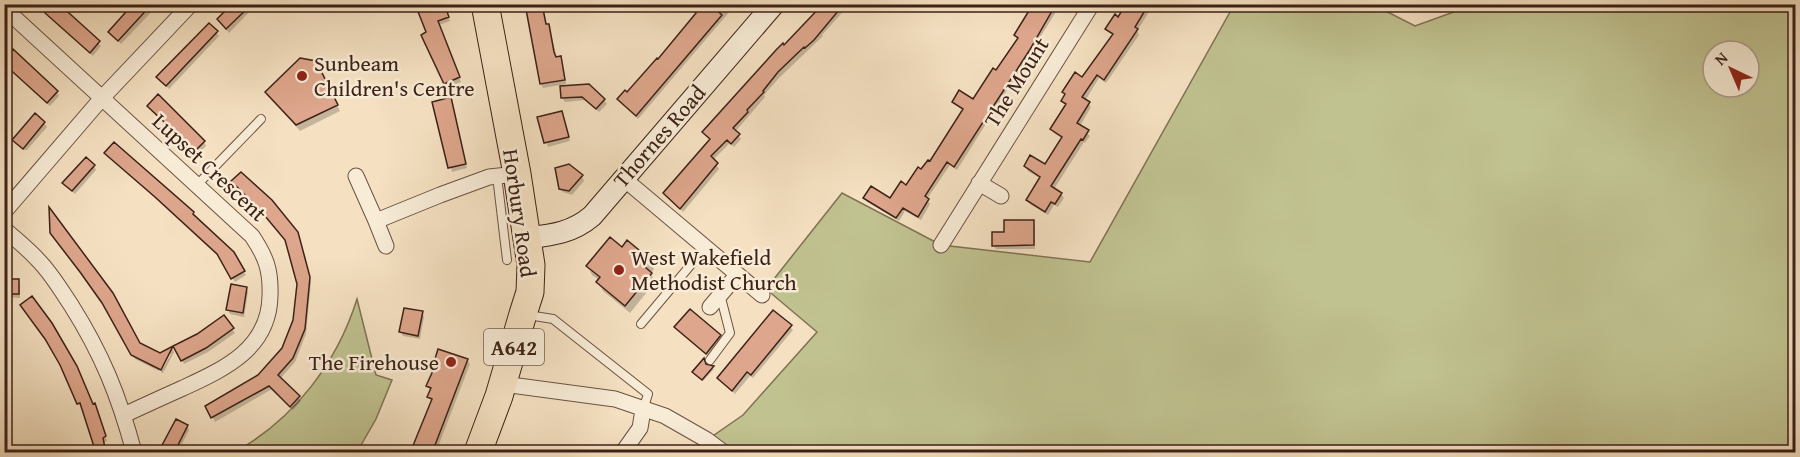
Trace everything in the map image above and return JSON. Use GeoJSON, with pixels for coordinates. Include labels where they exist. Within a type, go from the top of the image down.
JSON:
{"type":"FeatureCollection","features":[{"type":"Feature","properties":{"kind":"highway","name":"Horbury Road"},"geometry":{"type":"LineString","coordinates":[[478,453],[503,384],[530,291],[531,265],[527,238],[507,175],[485,4]]}},
{"type":"Feature","properties":{"kind":"street"},"geometry":{"type":"LineString","coordinates":[[4,212],[102,98],[191,4]]}},
{"type":"Feature","properties":{"kind":"street","name":"Thornes Road"},"geometry":{"type":"LineString","coordinates":[[527,238],[553,235],[581,225],[592,216],[774,4]]}},
{"type":"Feature","properties":{"kind":"street","name":"The Mount"},"geometry":{"type":"LineString","coordinates":[[941,245],[1092,4]]}},
{"type":"Feature","properties":{"kind":"street","name":"Lupset Crescent"},"geometry":{"type":"LineString","coordinates":[[4,8],[198,184],[252,236],[265,255],[271,279],[270,306],[253,344],[221,370],[124,415]]}},
{"type":"Feature","properties":{"kind":"street"},"geometry":{"type":"LineString","coordinates":[[376,221],[489,177],[507,175]]}},
{"type":"Feature","properties":{"kind":"street"},"geometry":{"type":"LineString","coordinates":[[356,176],[386,246]]}},
{"type":"Feature","properties":{"kind":"street"},"geometry":{"type":"LineString","coordinates":[[623,178],[762,295]]}},
{"type":"Feature","properties":{"kind":"street"},"geometry":{"type":"LineString","coordinates":[[979,183],[1001,196]]}},
{"type":"Feature","properties":{"kind":"street"},"geometry":{"type":"LineString","coordinates":[[4,229],[39,261],[63,292],[90,336],[109,375],[124,415],[134,453]]}},
{"type":"Feature","properties":{"kind":"street"},"geometry":{"type":"LineString","coordinates":[[710,307],[737,275]]}},
{"type":"Feature","properties":{"kind":"street"},"geometry":{"type":"LineString","coordinates":[[503,384],[615,399],[665,416],[707,440],[723,453]]}},
{"type":"Feature","properties":{"kind":"street"},"geometry":{"type":"LineString","coordinates":[[623,453],[640,428],[643,410]]}},
{"type":"Feature","properties":{"kind":"lane"},"geometry":{"type":"LineString","coordinates":[[198,184],[261,119]]}},
{"type":"Feature","properties":{"kind":"lane"},"geometry":{"type":"LineString","coordinates":[[507,175],[507,260]]}},
{"type":"Feature","properties":{"kind":"lane"},"geometry":{"type":"LineString","coordinates":[[641,324],[705,248]]}},
{"type":"Feature","properties":{"kind":"lane"},"geometry":{"type":"LineString","coordinates":[[710,360],[730,333],[720,294]]}},
{"type":"Feature","properties":{"kind":"lane"},"geometry":{"type":"LineString","coordinates":[[523,314],[553,319],[617,368],[648,394],[643,410]]}},
{"type":"Feature","properties":{"kind":"green space"},"geometry":{"type":"Polygon","coordinates":[[[1234,5],[1374,5],[1415,26],[1473,5],[1795,5],[1795,452],[723,452],[707,440],[743,415],[817,332],[766,289],[842,193],[941,245],[1090,262],[1234,5]]]}},
{"type":"Feature","properties":{"kind":"green space"},"geometry":{"type":"Polygon","coordinates":[[[357,299],[376,375],[392,380],[376,419],[357,452],[235,452],[276,423],[311,387],[338,345],[357,299]]]}},
{"type":"Feature","properties":{"kind":"building"},"geometry":{"type":"Polygon","coordinates":[[[52,4],[59,4],[100,41],[90,53],[45,13],[52,4]]]}},
{"type":"Feature","properties":{"kind":"building"},"geometry":{"type":"Polygon","coordinates":[[[133,4],[152,4],[118,41],[108,32],[133,4]]]}},
{"type":"Feature","properties":{"kind":"building"},"geometry":{"type":"Polygon","coordinates":[[[232,4],[252,4],[226,29],[217,19],[232,4]]]}},
{"type":"Feature","properties":{"kind":"building"},"geometry":{"type":"Polygon","coordinates":[[[415,4],[444,4],[449,17],[438,21],[460,77],[444,84],[421,35],[426,32],[415,4]]]}},
{"type":"Feature","properties":{"kind":"building"},"geometry":{"type":"Polygon","coordinates":[[[525,4],[542,4],[546,24],[549,24],[554,52],[556,57],[561,56],[565,80],[540,84],[525,4]]]}},
{"type":"Feature","properties":{"kind":"building"},"geometry":{"type":"Polygon","coordinates":[[[686,4],[710,4],[722,15],[636,116],[617,99],[625,90],[627,92],[658,59],[696,13],[686,4]]]}},
{"type":"Feature","properties":{"kind":"building"},"geometry":{"type":"Polygon","coordinates":[[[823,4],[844,4],[814,40],[778,72],[747,110],[748,112],[733,128],[740,134],[731,144],[727,140],[711,156],[718,163],[680,209],[663,193],[710,139],[702,132],[776,50],[783,43],[784,45],[823,4]]]}},
{"type":"Feature","properties":{"kind":"building"},"geometry":{"type":"Polygon","coordinates":[[[1036,4],[1056,4],[1029,51],[954,167],[947,162],[925,196],[929,199],[918,217],[903,208],[896,218],[863,198],[871,186],[890,198],[901,181],[906,185],[918,167],[921,169],[928,160],[930,161],[963,109],[952,102],[959,90],[973,99],[993,68],[996,70],[1018,38],[1014,35],[1030,9],[1032,10],[1036,4]]]}},
{"type":"Feature","properties":{"kind":"building"},"geometry":{"type":"Polygon","coordinates":[[[1126,4],[1149,4],[1135,27],[1138,29],[1104,80],[1097,75],[1082,97],[1090,102],[1077,123],[1089,130],[1051,186],[1062,193],[1055,204],[1051,202],[1045,212],[1026,200],[1040,177],[1024,166],[1030,155],[1045,164],[1062,137],[1050,129],[1066,104],[1061,101],[1065,94],[1062,92],[1075,72],[1082,77],[1113,34],[1105,29],[1115,14],[1118,17],[1126,4]]]}},
{"type":"Feature","properties":{"kind":"building"},"geometry":{"type":"Polygon","coordinates":[[[209,23],[218,31],[166,86],[156,77],[209,23]]]}},
{"type":"Feature","properties":{"kind":"building"},"geometry":{"type":"Polygon","coordinates":[[[4,47],[10,52],[13,49],[58,91],[47,103],[4,64],[4,47]]]}},
{"type":"Feature","properties":{"kind":"building","name":"Sunbeam Children's Centre"},"geometry":{"type":"Polygon","coordinates":[[[300,58],[316,61],[338,105],[296,125],[265,92],[300,58]]]}},
{"type":"Feature","properties":{"kind":"building"},"geometry":{"type":"Polygon","coordinates":[[[589,84],[605,99],[596,109],[582,97],[561,98],[560,86],[589,84]]]}},
{"type":"Feature","properties":{"kind":"building"},"geometry":{"type":"Polygon","coordinates":[[[158,94],[205,141],[195,151],[147,106],[158,94]]]}},
{"type":"Feature","properties":{"kind":"building"},"geometry":{"type":"Polygon","coordinates":[[[451,97],[466,164],[448,168],[432,102],[451,97]]]}},
{"type":"Feature","properties":{"kind":"building"},"geometry":{"type":"Polygon","coordinates":[[[562,111],[569,137],[544,143],[537,117],[562,111]]]}},
{"type":"Feature","properties":{"kind":"building"},"geometry":{"type":"Polygon","coordinates":[[[35,113],[45,122],[23,149],[12,140],[35,113]]]}},
{"type":"Feature","properties":{"kind":"building"},"geometry":{"type":"Polygon","coordinates":[[[114,142],[194,212],[193,214],[234,252],[245,271],[231,279],[217,254],[104,153],[114,142]]]}},
{"type":"Feature","properties":{"kind":"building"},"geometry":{"type":"Polygon","coordinates":[[[86,157],[95,165],[72,191],[62,183],[86,157]]]}},
{"type":"Feature","properties":{"kind":"building"},"geometry":{"type":"Polygon","coordinates":[[[569,164],[583,175],[569,191],[559,189],[555,168],[569,164]]]}},
{"type":"Feature","properties":{"kind":"building"},"geometry":{"type":"Polygon","coordinates":[[[241,172],[272,200],[298,232],[310,277],[305,329],[293,358],[278,375],[300,396],[290,407],[269,386],[211,418],[205,406],[258,375],[282,348],[293,320],[297,284],[285,240],[260,210],[231,181],[241,172]]]}},
{"type":"Feature","properties":{"kind":"building"},"geometry":{"type":"Polygon","coordinates":[[[49,207],[113,293],[140,343],[160,353],[173,346],[161,370],[131,355],[102,303],[50,233],[49,207]]]}},
{"type":"Feature","properties":{"kind":"building"},"geometry":{"type":"Polygon","coordinates":[[[1004,220],[1034,220],[1034,245],[992,246],[992,232],[1004,232],[1004,220]]]}},
{"type":"Feature","properties":{"kind":"building","name":"West Wakefield Methodist Church"},"geometry":{"type":"Polygon","coordinates":[[[610,237],[622,247],[627,240],[651,260],[645,267],[652,273],[625,306],[596,282],[600,277],[586,266],[610,237]]]}},
{"type":"Feature","properties":{"kind":"building"},"geometry":{"type":"Polygon","coordinates":[[[4,279],[19,279],[19,294],[4,294],[4,279]]]}},
{"type":"Feature","properties":{"kind":"building"},"geometry":{"type":"Polygon","coordinates":[[[231,284],[247,287],[243,313],[226,310],[231,284]]]}},
{"type":"Feature","properties":{"kind":"building"},"geometry":{"type":"Polygon","coordinates":[[[32,296],[52,323],[77,366],[93,404],[95,403],[106,436],[103,438],[106,453],[96,453],[80,403],[77,404],[60,365],[45,339],[20,305],[32,296]]]}},
{"type":"Feature","properties":{"kind":"building"},"geometry":{"type":"Polygon","coordinates":[[[404,308],[423,311],[418,336],[399,332],[404,308]]]}},
{"type":"Feature","properties":{"kind":"building"},"geometry":{"type":"Polygon","coordinates":[[[690,309],[721,335],[706,354],[674,327],[690,309]]]}},
{"type":"Feature","properties":{"kind":"building"},"geometry":{"type":"Polygon","coordinates":[[[773,310],[792,325],[751,375],[747,372],[732,391],[717,378],[773,310]]]}},
{"type":"Feature","properties":{"kind":"building"},"geometry":{"type":"Polygon","coordinates":[[[224,315],[234,328],[206,348],[181,361],[173,346],[197,334],[224,315]]]}},
{"type":"Feature","properties":{"kind":"building"},"geometry":{"type":"Polygon","coordinates":[[[438,349],[468,359],[432,453],[410,453],[432,399],[427,397],[431,388],[426,386],[435,366],[433,365],[438,349]]]}},
{"type":"Feature","properties":{"kind":"building"},"geometry":{"type":"Polygon","coordinates":[[[704,358],[706,364],[714,366],[702,380],[692,372],[704,358]]]}},
{"type":"Feature","properties":{"kind":"building"},"geometry":{"type":"Polygon","coordinates":[[[176,419],[188,425],[174,453],[166,453],[160,449],[176,419]]]}},
{"type":"Feature","properties":{"kind":"place","name":"Sunbeam Children's Centre"},"geometry":{"type":"Point","coordinates":[302,76]}},
{"type":"Feature","properties":{"kind":"place","name":"West Wakefield Methodist Church"},"geometry":{"type":"Point","coordinates":[619,270]}},
{"type":"Feature","properties":{"kind":"place","name":"The Firehouse"},"geometry":{"type":"Point","coordinates":[451,362]}}]}
